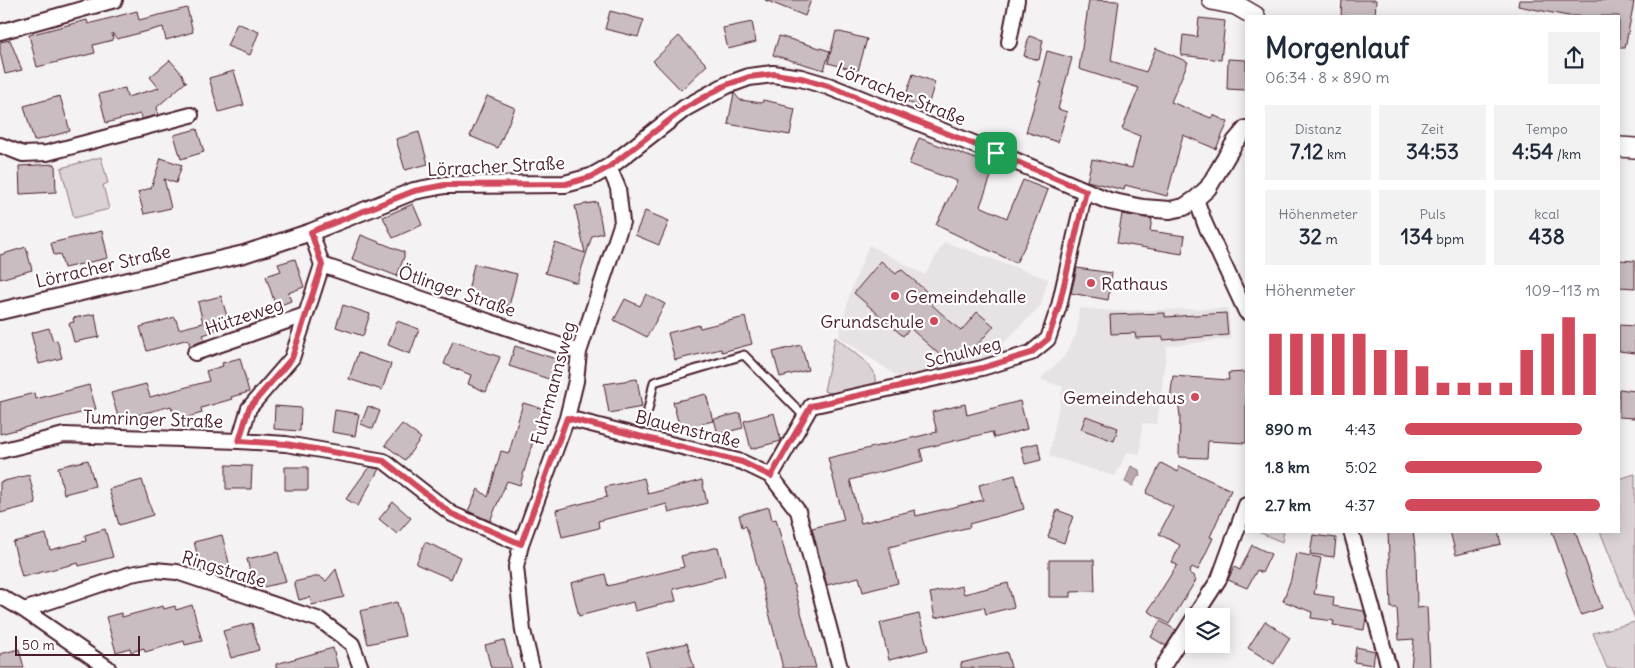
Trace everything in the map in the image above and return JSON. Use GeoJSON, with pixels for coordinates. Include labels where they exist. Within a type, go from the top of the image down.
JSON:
{"type":"FeatureCollection","features":[{"type":"Feature","properties":{"kind":"main road"},"geometry":{"type":"LineString","coordinates":[[1212,0],[1236,2],[1254,15]]}},
{"type":"Feature","properties":{"kind":"main road"},"geometry":{"type":"LineString","coordinates":[[1620,147],[1635,148]]}},
{"type":"Feature","properties":{"kind":"street"},"geometry":{"type":"LineString","coordinates":[[0,32],[115,0]]}},
{"type":"Feature","properties":{"kind":"street"},"geometry":{"type":"LineString","coordinates":[[1009,42],[1016,0]]}},
{"type":"Feature","properties":{"kind":"street","name":"Lörracher Straße"},"geometry":{"type":"LineString","coordinates":[[0,311],[244,254],[311,232],[414,191],[445,185],[566,184],[591,177],[609,167],[685,108],[726,85],[749,77],[774,74],[801,78],[828,86],[996,153],[1110,202],[1143,208],[1184,207],[1196,199],[1208,188],[1234,142],[1245,130]]}},
{"type":"Feature","properties":{"kind":"street"},"geometry":{"type":"LineString","coordinates":[[0,145],[23,154],[47,153],[191,115]]}},
{"type":"Feature","properties":{"kind":"street","name":"Fuhrmannsweg"},"geometry":{"type":"LineString","coordinates":[[532,668],[523,632],[516,567],[521,544],[567,418],[576,381],[579,352],[622,222],[618,188],[609,167]]}},
{"type":"Feature","properties":{"kind":"street","name":"Schulweg"},"geometry":{"type":"LineString","coordinates":[[771,476],[811,406],[982,368],[1031,353],[1048,339],[1059,306],[1086,191]]}},
{"type":"Feature","properties":{"kind":"street"},"geometry":{"type":"LineString","coordinates":[[1196,199],[1205,224],[1245,310]]}},
{"type":"Feature","properties":{"kind":"street"},"geometry":{"type":"LineString","coordinates":[[311,232],[322,265]]}},
{"type":"Feature","properties":{"kind":"street","name":"Ötlinger Straße"},"geometry":{"type":"LineString","coordinates":[[322,265],[579,352]]}},
{"type":"Feature","properties":{"kind":"street","name":"Hützeweg"},"geometry":{"type":"LineString","coordinates":[[239,441],[249,408],[292,358],[322,265]]}},
{"type":"Feature","properties":{"kind":"street","name":"Hützeweg"},"geometry":{"type":"LineString","coordinates":[[195,353],[305,315]]}},
{"type":"Feature","properties":{"kind":"street","name":"Blauenstraße"},"geometry":{"type":"LineString","coordinates":[[567,418],[742,462],[771,476],[798,512],[840,668]]}},
{"type":"Feature","properties":{"kind":"street","name":"Tumringer Straße"},"geometry":{"type":"LineString","coordinates":[[0,451],[64,435],[286,444],[384,461],[452,514],[521,544]]}},
{"type":"Feature","properties":{"kind":"street"},"geometry":{"type":"LineString","coordinates":[[1200,608],[1219,579],[1245,508]]}},
{"type":"Feature","properties":{"kind":"street"},"geometry":{"type":"LineString","coordinates":[[1352,533],[1389,668]]}},
{"type":"Feature","properties":{"kind":"street","name":"Ringstraße"},"geometry":{"type":"LineString","coordinates":[[24,610],[131,574],[154,570],[177,572],[320,620],[352,644],[361,668]]}},
{"type":"Feature","properties":{"kind":"street"},"geometry":{"type":"LineString","coordinates":[[1,601],[24,610],[108,668]]}},
{"type":"Feature","properties":{"kind":"street"},"geometry":{"type":"LineString","coordinates":[[1162,668],[1185,631]]}},
{"type":"Feature","properties":{"kind":"lane","name":"Blauenstraße"},"geometry":{"type":"LineString","coordinates":[[648,410],[654,382],[744,355],[805,417]]}},
{"type":"Feature","properties":{"kind":"shaded area"},"geometry":{"type":"Polygon","coordinates":[[[101,157],[108,183],[103,185],[109,209],[74,218],[61,168],[101,157]]]}},
{"type":"Feature","properties":{"kind":"shaded area","name":"Grundschule"},"geometry":{"type":"Polygon","coordinates":[[[944,242],[1048,279],[1041,305],[1002,345],[1008,354],[905,381],[839,337],[850,293],[869,245],[925,275],[944,242]]]}},
{"type":"Feature","properties":{"kind":"shaded area"},"geometry":{"type":"Polygon","coordinates":[[[1079,308],[1113,311],[1228,308],[1231,339],[1167,346],[1157,424],[1142,423],[1140,454],[1127,452],[1115,476],[1049,456],[1063,387],[1040,379],[1064,357],[1077,333],[1079,308]]]}},
{"type":"Feature","properties":{"kind":"shaded area"},"geometry":{"type":"Polygon","coordinates":[[[835,337],[868,364],[874,372],[876,384],[837,394],[824,391],[835,337]]]}},
{"type":"Feature","properties":{"kind":"shaded area"},"geometry":{"type":"Polygon","coordinates":[[[1131,466],[1139,470],[1140,476],[1137,477],[1133,486],[1125,482],[1131,466]]]}},
{"type":"Feature","properties":{"kind":"shaded area"},"geometry":{"type":"Polygon","coordinates":[[[1635,474],[1635,619],[1601,533],[1620,533],[1620,479],[1635,474]]]}},
{"type":"Feature","properties":{"kind":"shaded area"},"geometry":{"type":"Polygon","coordinates":[[[1261,533],[1284,533],[1282,542],[1261,533]]]}},
{"type":"Feature","properties":{"kind":"shaded area"},"geometry":{"type":"Polygon","coordinates":[[[1635,622],[1635,668],[1607,668],[1593,633],[1635,622]]]}},
{"type":"Feature","properties":{"kind":"building"},"geometry":{"type":"Polygon","coordinates":[[[765,0],[811,0],[805,16],[765,0]]]}},
{"type":"Feature","properties":{"kind":"building"},"geometry":{"type":"Polygon","coordinates":[[[1089,0],[1119,1],[1111,61],[1146,72],[1156,48],[1188,62],[1171,102],[1211,118],[1213,115],[1228,122],[1216,149],[1183,135],[1167,196],[1125,185],[1124,190],[1087,181],[1092,159],[1132,168],[1140,136],[1122,129],[1139,88],[1079,69],[1089,0]]]}},
{"type":"Feature","properties":{"kind":"building"},"geometry":{"type":"Polygon","coordinates":[[[1342,0],[1376,0],[1375,15],[1341,15],[1342,0]]]}},
{"type":"Feature","properties":{"kind":"building"},"geometry":{"type":"Polygon","coordinates":[[[1519,0],[1624,0],[1634,2],[1625,48],[1620,48],[1620,15],[1563,15],[1518,6],[1519,0]]]}},
{"type":"Feature","properties":{"kind":"building"},"geometry":{"type":"Polygon","coordinates":[[[187,8],[193,32],[166,40],[163,27],[117,39],[112,33],[113,40],[93,45],[95,53],[37,67],[29,35],[87,20],[88,24],[137,11],[139,20],[187,8]]]}},
{"type":"Feature","properties":{"kind":"building"},"geometry":{"type":"Polygon","coordinates":[[[610,11],[644,20],[638,37],[605,29],[610,11]]]}},
{"type":"Feature","properties":{"kind":"building"},"geometry":{"type":"Polygon","coordinates":[[[1199,18],[1225,21],[1221,60],[1181,55],[1183,35],[1197,37],[1199,18]]]}},
{"type":"Feature","properties":{"kind":"building"},"geometry":{"type":"Polygon","coordinates":[[[752,22],[756,42],[728,49],[723,28],[752,22]]]}},
{"type":"Feature","properties":{"kind":"building"},"geometry":{"type":"Polygon","coordinates":[[[237,23],[259,32],[250,55],[227,46],[237,23]]]}},
{"type":"Feature","properties":{"kind":"building"},"geometry":{"type":"Polygon","coordinates":[[[836,31],[867,39],[858,71],[828,63],[836,31]]]}},
{"type":"Feature","properties":{"kind":"building"},"geometry":{"type":"Polygon","coordinates":[[[679,36],[707,65],[681,90],[653,61],[679,36]]]}},
{"type":"Feature","properties":{"kind":"building"},"geometry":{"type":"Polygon","coordinates":[[[779,36],[830,51],[824,70],[773,55],[779,36]]]}},
{"type":"Feature","properties":{"kind":"building"},"geometry":{"type":"Polygon","coordinates":[[[1029,36],[1043,40],[1039,60],[1024,56],[1029,36]]]}},
{"type":"Feature","properties":{"kind":"building"},"geometry":{"type":"Polygon","coordinates":[[[10,40],[22,70],[5,74],[0,52],[0,42],[10,40]]]}},
{"type":"Feature","properties":{"kind":"building"},"geometry":{"type":"Polygon","coordinates":[[[1047,51],[1072,58],[1058,109],[1067,112],[1058,142],[1026,132],[1041,82],[1039,82],[1047,51]]]}},
{"type":"Feature","properties":{"kind":"building"},"geometry":{"type":"Polygon","coordinates":[[[1228,59],[1245,60],[1245,90],[1227,89],[1228,59]]]}},
{"type":"Feature","properties":{"kind":"building"},"geometry":{"type":"Polygon","coordinates":[[[170,60],[182,74],[185,82],[187,81],[157,107],[158,115],[141,119],[140,114],[106,123],[99,94],[125,88],[127,97],[159,88],[150,77],[170,60]]]}},
{"type":"Feature","properties":{"kind":"building"},"geometry":{"type":"Polygon","coordinates":[[[234,71],[244,105],[219,112],[209,78],[234,71]]]}},
{"type":"Feature","properties":{"kind":"building"},"geometry":{"type":"Polygon","coordinates":[[[913,74],[935,82],[927,109],[904,101],[913,74]]]}},
{"type":"Feature","properties":{"kind":"building"},"geometry":{"type":"Polygon","coordinates":[[[734,93],[740,100],[762,103],[763,100],[795,109],[790,135],[728,124],[734,93]]]}},
{"type":"Feature","properties":{"kind":"building"},"geometry":{"type":"Polygon","coordinates":[[[60,96],[70,131],[34,141],[24,106],[60,96]]]}},
{"type":"Feature","properties":{"kind":"building"},"geometry":{"type":"Polygon","coordinates":[[[487,96],[515,108],[498,148],[470,136],[487,96]]]}},
{"type":"Feature","properties":{"kind":"building"},"geometry":{"type":"Polygon","coordinates":[[[197,129],[204,152],[181,159],[174,135],[197,129]]]}},
{"type":"Feature","properties":{"kind":"building"},"geometry":{"type":"Polygon","coordinates":[[[419,132],[428,164],[405,170],[396,139],[419,132]]]}},
{"type":"Feature","properties":{"kind":"building"},"geometry":{"type":"Polygon","coordinates":[[[919,138],[995,166],[980,206],[1007,218],[1023,180],[1048,190],[1032,232],[1016,263],[936,225],[957,181],[909,164],[919,138]]]}},
{"type":"Feature","properties":{"kind":"building"},"geometry":{"type":"Polygon","coordinates":[[[161,158],[182,165],[176,183],[164,179],[171,208],[144,214],[138,192],[151,188],[161,158]]]}},
{"type":"Feature","properties":{"kind":"building"},"geometry":{"type":"Polygon","coordinates":[[[55,164],[56,192],[20,194],[19,166],[55,164]]]}},
{"type":"Feature","properties":{"kind":"building"},"geometry":{"type":"Polygon","coordinates":[[[597,202],[603,233],[592,236],[577,283],[545,273],[555,243],[585,253],[575,206],[597,202]]]}},
{"type":"Feature","properties":{"kind":"building"},"geometry":{"type":"Polygon","coordinates":[[[413,204],[422,225],[393,238],[383,217],[413,204]]]}},
{"type":"Feature","properties":{"kind":"building"},"geometry":{"type":"Polygon","coordinates":[[[645,211],[669,221],[659,245],[635,235],[645,211]]]}},
{"type":"Feature","properties":{"kind":"building"},"geometry":{"type":"Polygon","coordinates":[[[1122,214],[1152,219],[1150,231],[1185,236],[1182,254],[1117,243],[1122,214]]]}},
{"type":"Feature","properties":{"kind":"building"},"geometry":{"type":"Polygon","coordinates":[[[102,231],[108,258],[64,268],[60,254],[54,255],[51,243],[102,231]]]}},
{"type":"Feature","properties":{"kind":"building"},"geometry":{"type":"Polygon","coordinates":[[[361,235],[404,252],[397,276],[352,259],[361,235]]]}},
{"type":"Feature","properties":{"kind":"building"},"geometry":{"type":"Polygon","coordinates":[[[26,247],[32,270],[0,279],[0,255],[26,247]]]}},
{"type":"Feature","properties":{"kind":"building"},"geometry":{"type":"Polygon","coordinates":[[[295,259],[304,287],[288,293],[291,301],[276,307],[266,276],[281,271],[278,264],[295,259]]]}},
{"type":"Feature","properties":{"kind":"building"},"geometry":{"type":"Polygon","coordinates":[[[1620,260],[1635,261],[1635,288],[1620,287],[1620,260]]]}},
{"type":"Feature","properties":{"kind":"building"},"geometry":{"type":"Polygon","coordinates":[[[881,261],[896,274],[901,269],[935,299],[931,304],[961,331],[977,312],[994,326],[960,364],[952,366],[910,328],[903,336],[854,293],[881,261]]]}},
{"type":"Feature","properties":{"kind":"building"},"geometry":{"type":"Polygon","coordinates":[[[474,264],[517,274],[509,306],[467,296],[474,264]]]}},
{"type":"Feature","properties":{"kind":"building","name":"Rathaus"},"geometry":{"type":"Polygon","coordinates":[[[1077,268],[1112,273],[1108,300],[1071,293],[1077,268]]]}},
{"type":"Feature","properties":{"kind":"building"},"geometry":{"type":"Polygon","coordinates":[[[646,294],[665,304],[647,337],[614,320],[625,299],[640,306],[646,294]]]}},
{"type":"Feature","properties":{"kind":"building"},"geometry":{"type":"Polygon","coordinates":[[[221,296],[229,323],[214,326],[215,331],[203,335],[205,340],[190,346],[188,339],[147,351],[140,327],[175,317],[179,329],[203,323],[198,302],[221,296]]]}},
{"type":"Feature","properties":{"kind":"building"},"geometry":{"type":"Polygon","coordinates":[[[343,305],[370,314],[363,336],[336,327],[343,305]]]}},
{"type":"Feature","properties":{"kind":"building"},"geometry":{"type":"Polygon","coordinates":[[[1165,313],[1165,317],[1226,313],[1228,335],[1163,340],[1163,337],[1136,338],[1135,333],[1111,334],[1110,315],[1165,313]]]}},
{"type":"Feature","properties":{"kind":"building"},"geometry":{"type":"Polygon","coordinates":[[[95,314],[99,337],[74,342],[69,323],[74,322],[73,318],[95,314]]]}},
{"type":"Feature","properties":{"kind":"building"},"geometry":{"type":"Polygon","coordinates":[[[745,317],[752,344],[722,352],[721,349],[675,360],[668,333],[699,325],[700,328],[745,317]]]}},
{"type":"Feature","properties":{"kind":"building"},"geometry":{"type":"Polygon","coordinates":[[[397,321],[419,329],[410,354],[388,345],[397,321]]]}},
{"type":"Feature","properties":{"kind":"building"},"geometry":{"type":"Polygon","coordinates":[[[1620,325],[1635,326],[1635,353],[1620,351],[1620,325]]]}},
{"type":"Feature","properties":{"kind":"building"},"geometry":{"type":"Polygon","coordinates":[[[49,328],[53,341],[57,340],[62,358],[39,364],[31,333],[49,328]]]}},
{"type":"Feature","properties":{"kind":"building"},"geometry":{"type":"Polygon","coordinates":[[[453,341],[500,357],[486,392],[468,384],[471,375],[444,364],[453,341]]]}},
{"type":"Feature","properties":{"kind":"building"},"geometry":{"type":"Polygon","coordinates":[[[801,345],[808,370],[780,377],[773,352],[801,345]]]}},
{"type":"Feature","properties":{"kind":"building"},"geometry":{"type":"Polygon","coordinates":[[[515,346],[559,360],[552,380],[509,366],[515,346]]]}},
{"type":"Feature","properties":{"kind":"building"},"geometry":{"type":"Polygon","coordinates":[[[358,353],[391,364],[382,390],[349,379],[358,353]]]}},
{"type":"Feature","properties":{"kind":"building"},"geometry":{"type":"Polygon","coordinates":[[[240,358],[249,392],[201,408],[202,413],[176,421],[171,406],[119,420],[111,393],[146,384],[150,397],[209,381],[206,371],[223,366],[222,363],[240,358]]]}},
{"type":"Feature","properties":{"kind":"building"},"geometry":{"type":"Polygon","coordinates":[[[1245,372],[1245,443],[1208,441],[1207,458],[1179,457],[1180,416],[1178,400],[1170,400],[1173,376],[1229,380],[1228,373],[1245,372]]]}},
{"type":"Feature","properties":{"kind":"building"},"geometry":{"type":"Polygon","coordinates":[[[637,379],[642,407],[609,413],[604,384],[637,379]]]}},
{"type":"Feature","properties":{"kind":"building"},"geometry":{"type":"Polygon","coordinates":[[[89,385],[96,409],[0,434],[0,402],[34,393],[36,399],[89,385]]]}},
{"type":"Feature","properties":{"kind":"building"},"geometry":{"type":"Polygon","coordinates":[[[1620,389],[1635,391],[1635,418],[1620,417],[1620,389]]]}},
{"type":"Feature","properties":{"kind":"building"},"geometry":{"type":"Polygon","coordinates":[[[706,394],[713,421],[680,429],[673,402],[706,394]]]}},
{"type":"Feature","properties":{"kind":"building"},"geometry":{"type":"Polygon","coordinates":[[[1020,401],[1027,429],[994,438],[992,432],[920,449],[923,461],[850,480],[861,523],[915,510],[916,516],[983,500],[979,485],[1015,475],[1024,509],[969,524],[970,527],[889,547],[898,583],[863,592],[859,577],[827,585],[812,528],[844,520],[828,458],[937,432],[932,412],[965,404],[967,415],[1020,401]]]}},
{"type":"Feature","properties":{"kind":"building"},"geometry":{"type":"Polygon","coordinates":[[[523,403],[544,409],[536,438],[534,438],[520,485],[507,481],[490,521],[468,511],[478,489],[488,497],[501,451],[509,453],[523,403]]]}},
{"type":"Feature","properties":{"kind":"building"},"geometry":{"type":"Polygon","coordinates":[[[275,406],[301,408],[300,431],[274,429],[275,406]]]}},
{"type":"Feature","properties":{"kind":"building"},"geometry":{"type":"Polygon","coordinates":[[[368,406],[380,411],[373,429],[361,424],[368,406]]]}},
{"type":"Feature","properties":{"kind":"building"},"geometry":{"type":"Polygon","coordinates":[[[335,410],[359,414],[355,436],[332,432],[335,410]]]}},
{"type":"Feature","properties":{"kind":"building"},"geometry":{"type":"Polygon","coordinates":[[[740,413],[743,428],[718,434],[714,419],[740,413]]]}},
{"type":"Feature","properties":{"kind":"building"},"geometry":{"type":"Polygon","coordinates":[[[774,413],[781,441],[751,449],[744,421],[774,413]]]}},
{"type":"Feature","properties":{"kind":"building"},"geometry":{"type":"Polygon","coordinates":[[[1086,416],[1118,428],[1114,441],[1081,429],[1086,416]]]}},
{"type":"Feature","properties":{"kind":"building"},"geometry":{"type":"Polygon","coordinates":[[[402,424],[421,438],[405,460],[385,445],[402,424]]]}},
{"type":"Feature","properties":{"kind":"building"},"geometry":{"type":"Polygon","coordinates":[[[1038,443],[1041,460],[1025,464],[1021,447],[1038,443]]]}},
{"type":"Feature","properties":{"kind":"building"},"geometry":{"type":"Polygon","coordinates":[[[88,460],[95,486],[64,494],[58,467],[88,460]]]}},
{"type":"Feature","properties":{"kind":"building"},"geometry":{"type":"Polygon","coordinates":[[[1161,463],[1178,472],[1179,466],[1231,490],[1210,537],[1213,538],[1198,570],[1192,567],[1189,573],[1196,580],[1169,624],[1148,611],[1177,565],[1172,562],[1180,545],[1159,534],[1173,507],[1146,493],[1161,463]]]}},
{"type":"Feature","properties":{"kind":"building"},"geometry":{"type":"Polygon","coordinates":[[[226,465],[252,466],[251,489],[226,489],[226,465]]]}},
{"type":"Feature","properties":{"kind":"building"},"geometry":{"type":"Polygon","coordinates":[[[285,467],[308,467],[308,490],[285,490],[285,467]]]}},
{"type":"Feature","properties":{"kind":"building"},"geometry":{"type":"Polygon","coordinates":[[[369,467],[379,469],[358,506],[346,499],[369,467]]]}},
{"type":"Feature","properties":{"kind":"building"},"geometry":{"type":"Polygon","coordinates":[[[29,475],[36,504],[0,513],[0,482],[29,475]]]}},
{"type":"Feature","properties":{"kind":"building"},"geometry":{"type":"Polygon","coordinates":[[[644,478],[648,494],[702,480],[707,503],[669,513],[667,504],[598,521],[599,528],[562,537],[556,510],[607,497],[605,487],[644,478]]]}},
{"type":"Feature","properties":{"kind":"building"},"geometry":{"type":"Polygon","coordinates":[[[142,480],[153,515],[119,525],[109,489],[142,480]]]}},
{"type":"Feature","properties":{"kind":"building"},"geometry":{"type":"Polygon","coordinates":[[[393,502],[411,518],[397,534],[379,519],[393,502]]]}},
{"type":"Feature","properties":{"kind":"building"},"geometry":{"type":"Polygon","coordinates":[[[769,507],[772,520],[776,519],[816,668],[783,668],[754,553],[746,526],[742,527],[739,515],[769,507]]]}},
{"type":"Feature","properties":{"kind":"building"},"geometry":{"type":"Polygon","coordinates":[[[1057,510],[1073,516],[1064,543],[1048,537],[1057,510]]]}},
{"type":"Feature","properties":{"kind":"building"},"geometry":{"type":"Polygon","coordinates":[[[105,529],[113,557],[79,566],[78,563],[22,577],[13,542],[46,534],[50,550],[86,541],[85,535],[105,529]]]}},
{"type":"Feature","properties":{"kind":"building"},"geometry":{"type":"Polygon","coordinates":[[[1388,533],[1413,533],[1416,553],[1417,608],[1427,607],[1430,668],[1411,668],[1414,639],[1399,640],[1397,608],[1391,608],[1388,533]]]}},
{"type":"Feature","properties":{"kind":"building"},"geometry":{"type":"Polygon","coordinates":[[[1450,533],[1498,533],[1501,544],[1456,555],[1450,533]]]}},
{"type":"Feature","properties":{"kind":"building"},"geometry":{"type":"Polygon","coordinates":[[[1553,533],[1576,533],[1602,608],[1581,615],[1553,533]]]}},
{"type":"Feature","properties":{"kind":"building"},"geometry":{"type":"Polygon","coordinates":[[[222,535],[230,567],[207,573],[202,571],[194,542],[222,535]]]}},
{"type":"Feature","properties":{"kind":"building"},"geometry":{"type":"Polygon","coordinates":[[[1313,535],[1336,538],[1334,557],[1310,554],[1313,535]]]}},
{"type":"Feature","properties":{"kind":"building"},"geometry":{"type":"Polygon","coordinates":[[[425,542],[460,557],[451,579],[416,564],[425,542]]]}},
{"type":"Feature","properties":{"kind":"building"},"geometry":{"type":"Polygon","coordinates":[[[1252,545],[1271,554],[1262,573],[1257,570],[1247,588],[1228,580],[1234,567],[1240,570],[1252,545]]]}},
{"type":"Feature","properties":{"kind":"building"},"geometry":{"type":"Polygon","coordinates":[[[718,547],[725,576],[673,589],[676,601],[635,611],[633,602],[579,616],[571,583],[605,574],[608,586],[684,567],[681,556],[718,547]]]}},
{"type":"Feature","properties":{"kind":"building"},"geometry":{"type":"Polygon","coordinates":[[[278,552],[286,582],[254,589],[247,559],[278,552]]]}},
{"type":"Feature","properties":{"kind":"building"},"geometry":{"type":"Polygon","coordinates":[[[1296,553],[1321,558],[1314,594],[1334,597],[1333,606],[1364,611],[1366,617],[1364,630],[1333,625],[1334,621],[1311,618],[1312,612],[1283,601],[1291,579],[1296,553]]]}},
{"type":"Feature","properties":{"kind":"building"},"geometry":{"type":"Polygon","coordinates":[[[1049,560],[1094,560],[1095,591],[1071,592],[1071,597],[1049,597],[1049,560]]]}},
{"type":"Feature","properties":{"kind":"building"},"geometry":{"type":"Polygon","coordinates":[[[336,569],[344,597],[312,605],[310,597],[299,600],[294,582],[319,576],[326,581],[336,569]]]}},
{"type":"Feature","properties":{"kind":"building"},"geometry":{"type":"Polygon","coordinates":[[[1008,583],[1014,607],[986,614],[984,607],[935,618],[930,593],[962,586],[964,594],[1008,583]]]}},
{"type":"Feature","properties":{"kind":"building"},"geometry":{"type":"Polygon","coordinates":[[[397,602],[405,636],[368,644],[360,611],[397,602]]]}},
{"type":"Feature","properties":{"kind":"building"},"geometry":{"type":"Polygon","coordinates":[[[192,605],[202,641],[185,645],[184,641],[145,652],[144,648],[131,652],[130,648],[116,652],[106,617],[121,613],[122,617],[163,606],[164,609],[175,606],[176,610],[192,605]]]}},
{"type":"Feature","properties":{"kind":"building"},"geometry":{"type":"Polygon","coordinates":[[[919,614],[928,650],[889,660],[880,623],[919,614]]]}},
{"type":"Feature","properties":{"kind":"building"},"geometry":{"type":"Polygon","coordinates":[[[1160,621],[1176,630],[1166,646],[1151,637],[1160,621]]]}},
{"type":"Feature","properties":{"kind":"building"},"geometry":{"type":"Polygon","coordinates":[[[1265,621],[1290,638],[1274,664],[1248,648],[1265,621]]]}},
{"type":"Feature","properties":{"kind":"building"},"geometry":{"type":"Polygon","coordinates":[[[252,623],[259,650],[231,658],[223,631],[252,623]]]}},
{"type":"Feature","properties":{"kind":"building"},"geometry":{"type":"Polygon","coordinates":[[[504,640],[512,668],[491,668],[485,645],[504,640]]]}},
{"type":"Feature","properties":{"kind":"building"},"geometry":{"type":"Polygon","coordinates":[[[687,643],[694,668],[650,668],[646,653],[687,643]]]}},
{"type":"Feature","properties":{"kind":"building"},"geometry":{"type":"Polygon","coordinates":[[[1356,647],[1375,651],[1373,665],[1354,662],[1356,647]]]}},
{"type":"Feature","properties":{"kind":"building"},"geometry":{"type":"Polygon","coordinates":[[[333,648],[338,668],[276,668],[276,664],[333,648]]]}},
{"type":"Feature","properties":{"kind":"building"},"geometry":{"type":"Polygon","coordinates":[[[19,649],[24,668],[0,668],[0,654],[19,649]]]}},
{"type":"Feature","properties":{"kind":"building"},"geometry":{"type":"Polygon","coordinates":[[[1007,652],[1011,668],[961,668],[961,663],[1007,652]]]}},
{"type":"Feature","properties":{"kind":"place","name":"Rathaus"},"geometry":{"type":"Point","coordinates":[1091,283]}},
{"type":"Feature","properties":{"kind":"place","name":"Gemeindehalle"},"geometry":{"type":"Point","coordinates":[895,296]}},
{"type":"Feature","properties":{"kind":"place","name":"Grundschule"},"geometry":{"type":"Point","coordinates":[934,321]}},
{"type":"Feature","properties":{"kind":"place","name":"Gemeindehaus"},"geometry":{"type":"Point","coordinates":[1195,397]}},
{"type":"Feature","properties":{"kind":"route"},"geometry":{"type":"LineString","coordinates":[[774,74],[801,78],[828,86],[996,153],[1086,191],[1059,306],[1048,339],[1031,353],[982,368],[811,406],[771,476],[742,462],[567,418],[521,544],[452,514],[384,461],[286,444],[239,441],[249,408],[292,358],[322,265],[311,232],[388,200],[414,191],[445,185],[566,184],[591,177],[609,167],[685,108],[726,85],[749,77],[774,74]]}}]}
